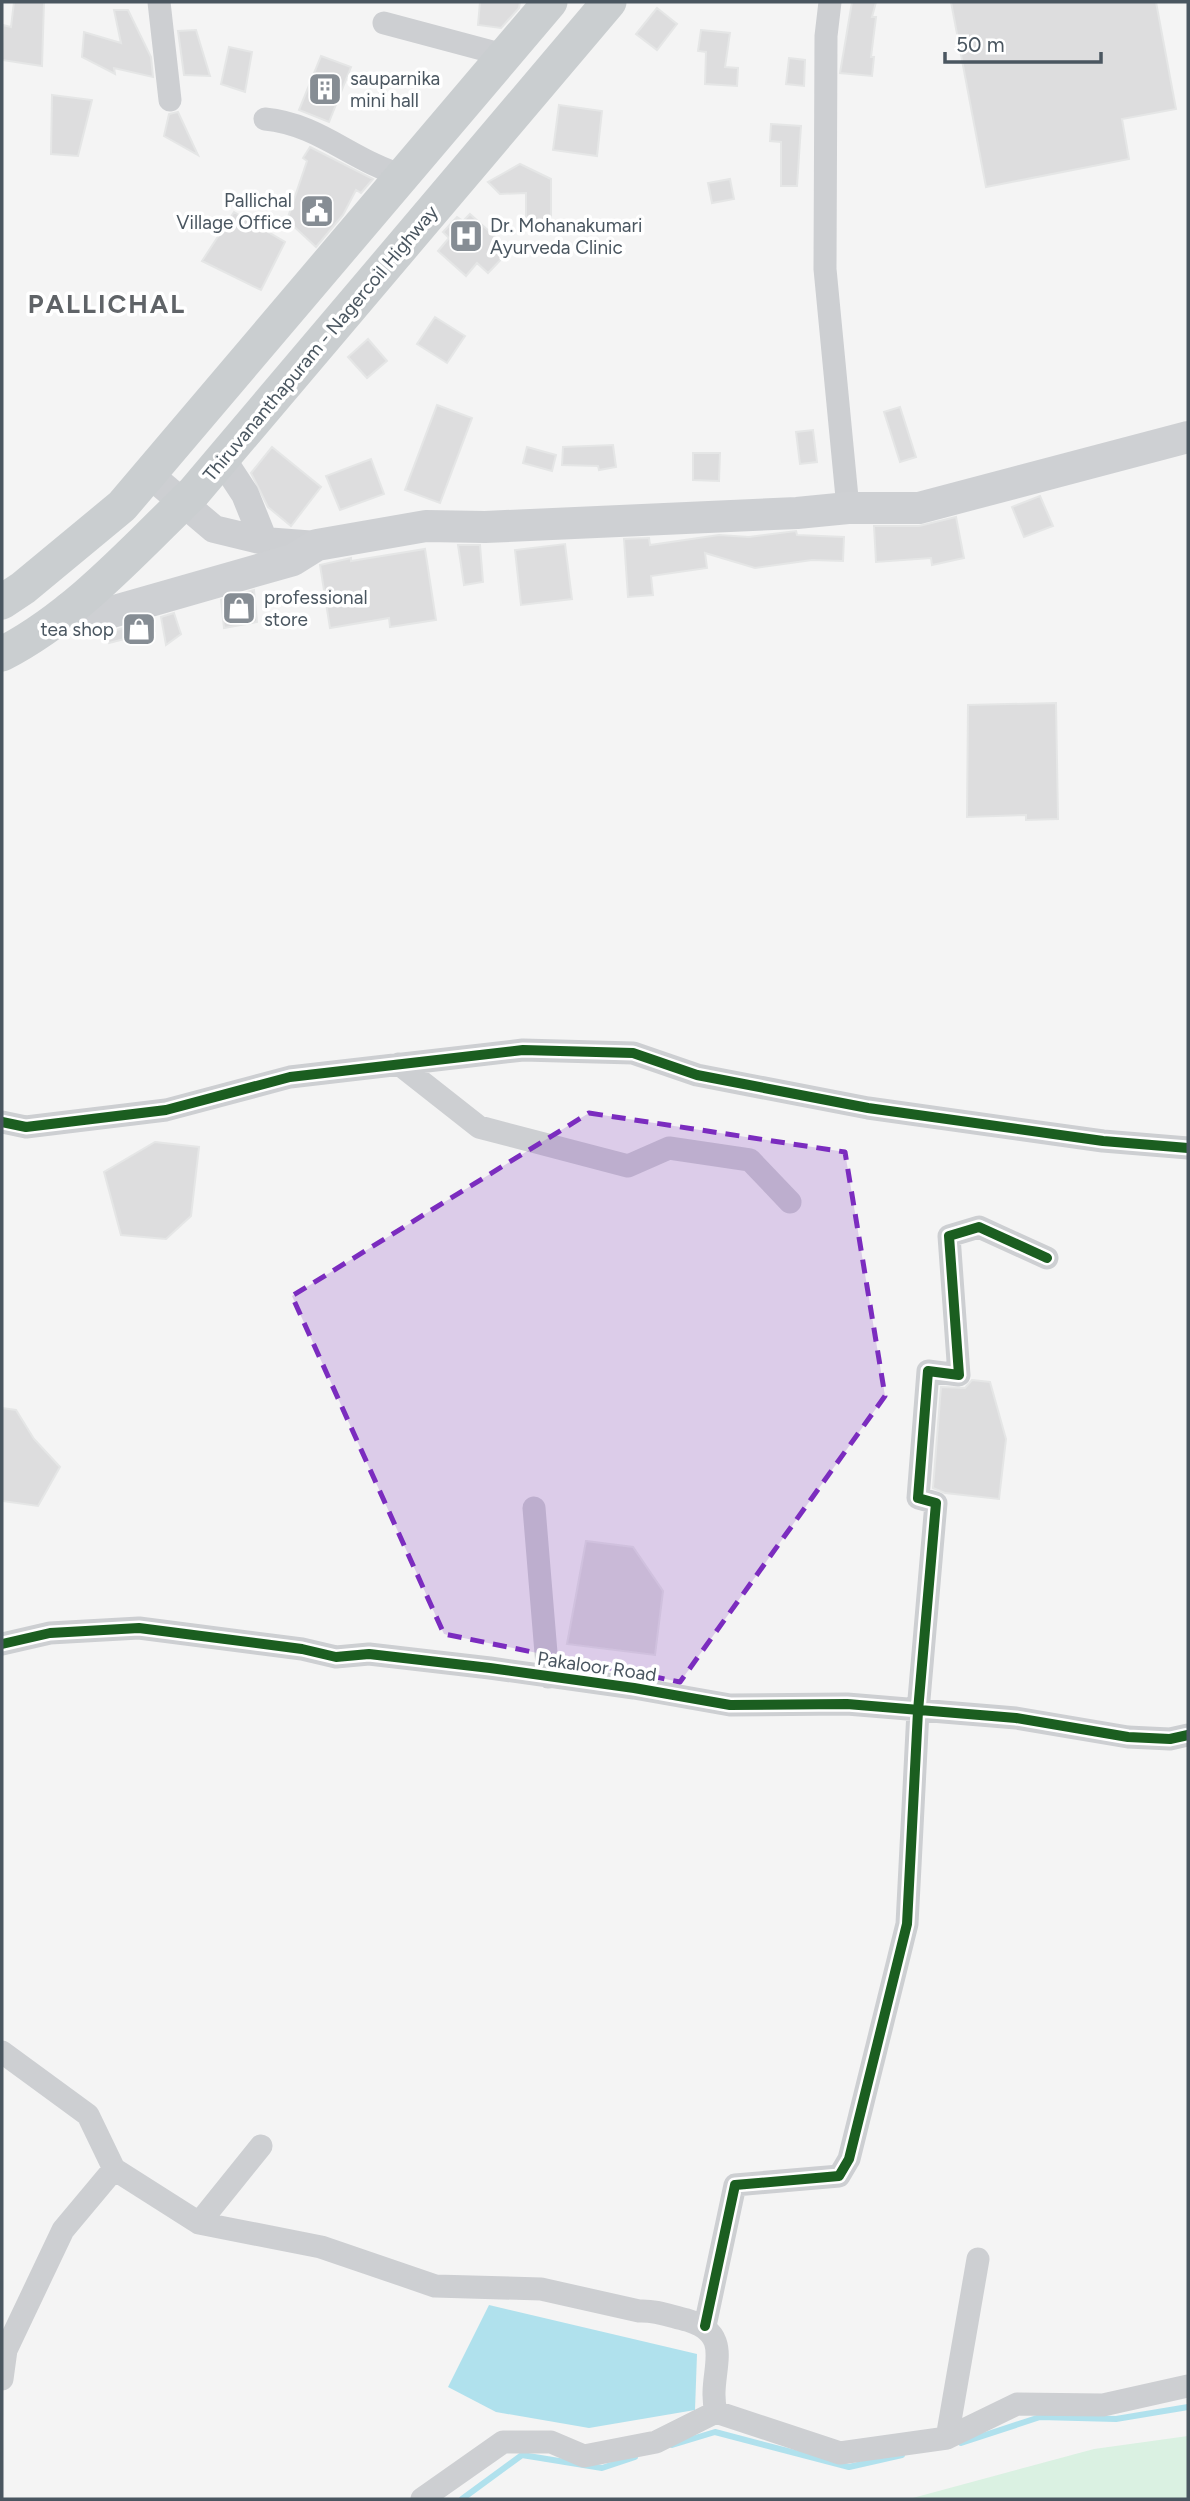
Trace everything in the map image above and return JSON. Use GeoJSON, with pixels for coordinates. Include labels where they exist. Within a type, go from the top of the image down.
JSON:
{"type":"FeatureCollection","features":[{"type":"Feature","properties":{"kind":"main road"},"geometry":{"type":"LineString","coordinates":[[2,602],[115,513],[550,2]]}},
{"type":"Feature","properties":{"kind":"main road","name":"Thiruvananthapuram - Nagercoil Highway"},"geometry":{"type":"LineString","coordinates":[[2,653],[69,608],[135,551],[182,504],[609,2]]}},
{"type":"Feature","properties":{"kind":"main road"},"geometry":{"type":"LineString","coordinates":[[69,608],[101,614],[293,559],[317,545],[426,526],[485,527],[797,513],[848,508],[919,508],[1188,437]]}},
{"type":"Feature","properties":{"kind":"street"},"geometry":{"type":"LineString","coordinates":[[159,2],[170,100]]}},
{"type":"Feature","properties":{"kind":"street"},"geometry":{"type":"LineString","coordinates":[[830,2],[826,36],[825,269],[848,508]]}},
{"type":"Feature","properties":{"kind":"street"},"geometry":{"type":"LineString","coordinates":[[384,23],[505,55]]}},
{"type":"Feature","properties":{"kind":"street"},"geometry":{"type":"LineString","coordinates":[[265,119],[310,128],[364,162],[404,176]]}},
{"type":"Feature","properties":{"kind":"street"},"geometry":{"type":"LineString","coordinates":[[222,459],[245,494],[264,541]]}},
{"type":"Feature","properties":{"kind":"street"},"geometry":{"type":"LineString","coordinates":[[149,474],[215,529],[264,541],[317,545]]}},
{"type":"Feature","properties":{"kind":"street"},"geometry":{"type":"LineString","coordinates":[[2,1122],[26,1127],[166,1110],[290,1077],[523,1050],[633,1053],[696,1075],[868,1108],[1103,1141],[1188,1148]]}},
{"type":"Feature","properties":{"kind":"street"},"geometry":{"type":"LineString","coordinates":[[398,1065],[479,1127],[628,1166],[669,1148],[750,1160],[790,1202]]}},
{"type":"Feature","properties":{"kind":"street"},"geometry":{"type":"LineString","coordinates":[[705,2326],[735,2185],[839,2176],[849,2159],[907,1924],[918,1712],[936,1503],[918,1497],[928,1371],[959,1376],[949,1236],[979,1227],[1047,1258]]}},
{"type":"Feature","properties":{"kind":"street"},"geometry":{"type":"LineString","coordinates":[[534,1508],[548,1677]]}},
{"type":"Feature","properties":{"kind":"street","name":"Pakaloor Road"},"geometry":{"type":"LineString","coordinates":[[2,1644],[50,1633],[139,1628],[302,1649],[336,1657],[369,1654],[634,1688],[730,1705],[847,1704],[918,1712],[1016,1718],[1128,1737],[1170,1739],[1188,1735]]}},
{"type":"Feature","properties":{"kind":"street"},"geometry":{"type":"LineString","coordinates":[[2,2052],[88,2115],[114,2169],[199,2223],[321,2247],[435,2286],[541,2289],[639,2311],[653,2310],[705,2326],[715,2336],[718,2353],[712,2396],[716,2412]]}},
{"type":"Feature","properties":{"kind":"street"},"geometry":{"type":"LineString","coordinates":[[199,2223],[261,2146]]}},
{"type":"Feature","properties":{"kind":"street"},"geometry":{"type":"LineString","coordinates":[[2,2379],[6,2350],[63,2230],[114,2169]]}},
{"type":"Feature","properties":{"kind":"street"},"geometry":{"type":"LineString","coordinates":[[947,2438],[978,2259]]}},
{"type":"Feature","properties":{"kind":"street"},"geometry":{"type":"LineString","coordinates":[[422,2499],[503,2442],[551,2442],[584,2456],[656,2442],[716,2412],[840,2453],[947,2438],[1017,2404],[1103,2405],[1188,2386]]}},
{"type":"Feature","properties":{"kind":"highlighted area"},"geometry":{"type":"Polygon","coordinates":[[[589,1113],[845,1152],[885,1396],[680,1682],[444,1634],[292,1296],[589,1113]]]}},
{"type":"Feature","properties":{"kind":"green space"},"geometry":{"type":"Polygon","coordinates":[[[1188,2436],[1188,2499],[909,2499],[1094,2449],[1188,2436]]]}},
{"type":"Feature","properties":{"kind":"water"},"geometry":{"type":"Polygon","coordinates":[[[489,2305],[697,2354],[695,2410],[589,2428],[496,2412],[448,2387],[489,2305]]]}},
{"type":"Feature","properties":{"kind":"building"},"geometry":{"type":"Polygon","coordinates":[[[14,2],[44,2],[42,66],[2,60],[3,25],[11,27],[14,2]]]}},
{"type":"Feature","properties":{"kind":"building"},"geometry":{"type":"Polygon","coordinates":[[[480,2],[520,2],[519,8],[501,28],[478,25],[480,2]]]}},
{"type":"Feature","properties":{"kind":"building"},"geometry":{"type":"Polygon","coordinates":[[[852,2],[876,2],[872,17],[876,17],[871,57],[874,57],[872,76],[840,73],[852,2]]]}},
{"type":"Feature","properties":{"kind":"building"},"geometry":{"type":"Polygon","coordinates":[[[951,2],[1156,2],[1176,109],[1122,119],[1129,159],[986,187],[951,2]]]}},
{"type":"Feature","properties":{"kind":"building"},"geometry":{"type":"Polygon","coordinates":[[[657,8],[677,24],[657,50],[636,34],[657,8]]]}},
{"type":"Feature","properties":{"kind":"building"},"geometry":{"type":"Polygon","coordinates":[[[114,10],[128,10],[151,57],[153,77],[114,68],[115,74],[82,57],[84,32],[121,43],[114,10]]]}},
{"type":"Feature","properties":{"kind":"building"},"geometry":{"type":"Polygon","coordinates":[[[196,30],[210,76],[184,75],[178,31],[196,30]]]}},
{"type":"Feature","properties":{"kind":"building"},"geometry":{"type":"Polygon","coordinates":[[[701,30],[730,33],[725,67],[738,68],[737,86],[705,84],[706,52],[698,51],[701,30]]]}},
{"type":"Feature","properties":{"kind":"building"},"geometry":{"type":"Polygon","coordinates":[[[229,47],[252,52],[245,92],[221,84],[229,47]]]}},
{"type":"Feature","properties":{"kind":"building","name":"sauparnika mini hall"},"geometry":{"type":"Polygon","coordinates":[[[321,56],[351,67],[329,122],[299,110],[321,56]]]}},
{"type":"Feature","properties":{"kind":"building"},"geometry":{"type":"Polygon","coordinates":[[[789,58],[805,60],[804,86],[786,84],[789,58]]]}},
{"type":"Feature","properties":{"kind":"building"},"geometry":{"type":"Polygon","coordinates":[[[52,95],[92,100],[78,156],[51,154],[52,95]]]}},
{"type":"Feature","properties":{"kind":"building"},"geometry":{"type":"Polygon","coordinates":[[[559,105],[602,111],[597,156],[553,150],[559,105]]]}},
{"type":"Feature","properties":{"kind":"building"},"geometry":{"type":"Polygon","coordinates":[[[178,112],[198,155],[164,136],[169,114],[178,112]]]}},
{"type":"Feature","properties":{"kind":"building"},"geometry":{"type":"Polygon","coordinates":[[[771,124],[801,126],[797,186],[781,186],[781,142],[770,141],[771,124]]]}},
{"type":"Feature","properties":{"kind":"building"},"geometry":{"type":"Polygon","coordinates":[[[310,147],[373,179],[361,193],[356,190],[343,215],[316,247],[287,220],[307,161],[303,158],[310,147]]]}},
{"type":"Feature","properties":{"kind":"building"},"geometry":{"type":"Polygon","coordinates":[[[520,164],[551,179],[551,227],[526,227],[526,193],[500,194],[488,182],[520,164]]]}},
{"type":"Feature","properties":{"kind":"building"},"geometry":{"type":"Polygon","coordinates":[[[730,179],[734,199],[712,203],[708,183],[730,179]]]}},
{"type":"Feature","properties":{"kind":"building"},"geometry":{"type":"Polygon","coordinates":[[[234,212],[285,242],[261,290],[202,261],[234,212]]]}},
{"type":"Feature","properties":{"kind":"building"},"geometry":{"type":"Polygon","coordinates":[[[470,214],[510,250],[488,273],[477,263],[466,276],[438,251],[449,238],[443,232],[457,217],[463,221],[470,214]]]}},
{"type":"Feature","properties":{"kind":"building"},"geometry":{"type":"Polygon","coordinates":[[[435,317],[465,336],[447,363],[417,344],[435,317]]]}},
{"type":"Feature","properties":{"kind":"building"},"geometry":{"type":"Polygon","coordinates":[[[368,339],[387,361],[367,378],[348,357],[368,339]]]}},
{"type":"Feature","properties":{"kind":"building"},"geometry":{"type":"Polygon","coordinates":[[[437,405],[472,418],[440,503],[405,490],[437,405]]]}},
{"type":"Feature","properties":{"kind":"building"},"geometry":{"type":"Polygon","coordinates":[[[900,407],[916,457],[900,462],[884,412],[900,407]]]}},
{"type":"Feature","properties":{"kind":"building"},"geometry":{"type":"Polygon","coordinates":[[[813,430],[817,462],[800,464],[796,432],[813,430]]]}},
{"type":"Feature","properties":{"kind":"building"},"geometry":{"type":"Polygon","coordinates":[[[613,445],[616,467],[599,470],[598,466],[562,465],[563,447],[613,445]]]}},
{"type":"Feature","properties":{"kind":"building"},"geometry":{"type":"Polygon","coordinates":[[[272,447],[321,487],[291,526],[268,507],[251,473],[272,447]]]}},
{"type":"Feature","properties":{"kind":"building"},"geometry":{"type":"Polygon","coordinates":[[[527,447],[556,455],[552,471],[523,463],[527,447]]]}},
{"type":"Feature","properties":{"kind":"building"},"geometry":{"type":"Polygon","coordinates":[[[693,453],[720,453],[719,481],[693,480],[693,453]]]}},
{"type":"Feature","properties":{"kind":"building"},"geometry":{"type":"Polygon","coordinates":[[[371,459],[384,494],[340,510],[326,476],[371,459]]]}},
{"type":"Feature","properties":{"kind":"building"},"geometry":{"type":"Polygon","coordinates":[[[1040,496],[1053,526],[1024,537],[1012,507],[1040,496]]]}},
{"type":"Feature","properties":{"kind":"building"},"geometry":{"type":"Polygon","coordinates":[[[956,517],[964,558],[932,565],[931,558],[876,562],[874,526],[919,526],[956,517]]]}},
{"type":"Feature","properties":{"kind":"building"},"geometry":{"type":"Polygon","coordinates":[[[796,531],[797,535],[844,537],[843,561],[812,560],[755,568],[705,553],[707,568],[651,576],[653,595],[628,597],[624,539],[649,538],[650,545],[719,535],[749,537],[796,531]]]}},
{"type":"Feature","properties":{"kind":"building"},"geometry":{"type":"Polygon","coordinates":[[[565,544],[572,599],[521,605],[515,550],[565,544]]]}},
{"type":"Feature","properties":{"kind":"building"},"geometry":{"type":"Polygon","coordinates":[[[458,545],[480,545],[483,582],[464,585],[458,545]]]}},
{"type":"Feature","properties":{"kind":"building"},"geometry":{"type":"Polygon","coordinates":[[[425,549],[436,620],[390,627],[389,618],[330,628],[320,565],[351,558],[351,561],[425,549]]]}},
{"type":"Feature","properties":{"kind":"building","name":"professional store"},"geometry":{"type":"Polygon","coordinates":[[[254,590],[257,622],[224,628],[221,600],[254,590]]]}},
{"type":"Feature","properties":{"kind":"building"},"geometry":{"type":"Polygon","coordinates":[[[174,613],[181,634],[166,645],[161,617],[174,613]]]}},
{"type":"Feature","properties":{"kind":"building","name":"tea shop"},"geometry":{"type":"Polygon","coordinates":[[[154,619],[155,631],[109,643],[106,633],[154,619]]]}},
{"type":"Feature","properties":{"kind":"building"},"geometry":{"type":"Polygon","coordinates":[[[1056,703],[1058,819],[1026,820],[1026,815],[967,817],[968,705],[1056,703]]]}},
{"type":"Feature","properties":{"kind":"building"},"geometry":{"type":"Polygon","coordinates":[[[155,1142],[199,1147],[191,1216],[166,1239],[121,1235],[104,1172],[155,1142]]]}},
{"type":"Feature","properties":{"kind":"building"},"geometry":{"type":"Polygon","coordinates":[[[972,1380],[990,1382],[1006,1439],[999,1499],[945,1493],[933,1488],[941,1387],[965,1388],[972,1380]]]}},
{"type":"Feature","properties":{"kind":"building"},"geometry":{"type":"Polygon","coordinates":[[[2,1408],[16,1410],[34,1439],[60,1467],[38,1506],[2,1501],[2,1408]]]}},
{"type":"Feature","properties":{"kind":"building"},"geometry":{"type":"Polygon","coordinates":[[[586,1541],[633,1547],[663,1591],[655,1655],[567,1644],[586,1541]]]}},
{"type":"Feature","properties":{"kind":"waterway"},"geometry":{"type":"LineString","coordinates":[[961,2443],[1040,2417],[1116,2419],[1188,2407]]}},
{"type":"Feature","properties":{"kind":"waterway"},"geometry":{"type":"LineString","coordinates":[[672,2445],[715,2432],[849,2467],[902,2455]]}},
{"type":"Feature","properties":{"kind":"waterway"},"geometry":{"type":"LineString","coordinates":[[462,2499],[522,2455],[602,2468],[635,2457]]}},
{"type":"Feature","properties":{"kind":"cycle path"},"geometry":{"type":"LineString","coordinates":[[2,1122],[26,1127],[166,1110],[290,1077],[523,1050],[633,1053],[697,1075],[868,1108],[1103,1141],[1188,1148]]}},
{"type":"Feature","properties":{"kind":"cycle path"},"geometry":{"type":"LineString","coordinates":[[705,2326],[735,2185],[839,2176],[849,2159],[907,1924],[918,1711],[936,1503],[918,1498],[928,1371],[959,1375],[949,1236],[979,1227],[1047,1258]]}},
{"type":"Feature","properties":{"kind":"cycle path"},"geometry":{"type":"LineString","coordinates":[[2,1644],[50,1633],[139,1628],[302,1649],[336,1657],[369,1654],[490,1668],[634,1688],[730,1705],[847,1704],[1016,1718],[1128,1737],[1170,1739],[1188,1735]]}},
{"type":"Feature","properties":{"kind":"place","name":"sauparnika mini hall"},"geometry":{"type":"Point","coordinates":[325,89]}},
{"type":"Feature","properties":{"kind":"place","name":"Pallichal Village Office"},"geometry":{"type":"Point","coordinates":[317,211]}},
{"type":"Feature","properties":{"kind":"place","name":"Dr. Mohanakumari Ayurveda Clinic"},"geometry":{"type":"Point","coordinates":[466,236]}},
{"type":"Feature","properties":{"kind":"place","name":"professional store"},"geometry":{"type":"Point","coordinates":[239,608]}},
{"type":"Feature","properties":{"kind":"place","name":"tea shop"},"geometry":{"type":"Point","coordinates":[139,629]}},
{"type":"Feature","properties":{"kind":"district","name":"PALLICHAL"},"geometry":{"type":"Point","coordinates":[107,304]}}]}
